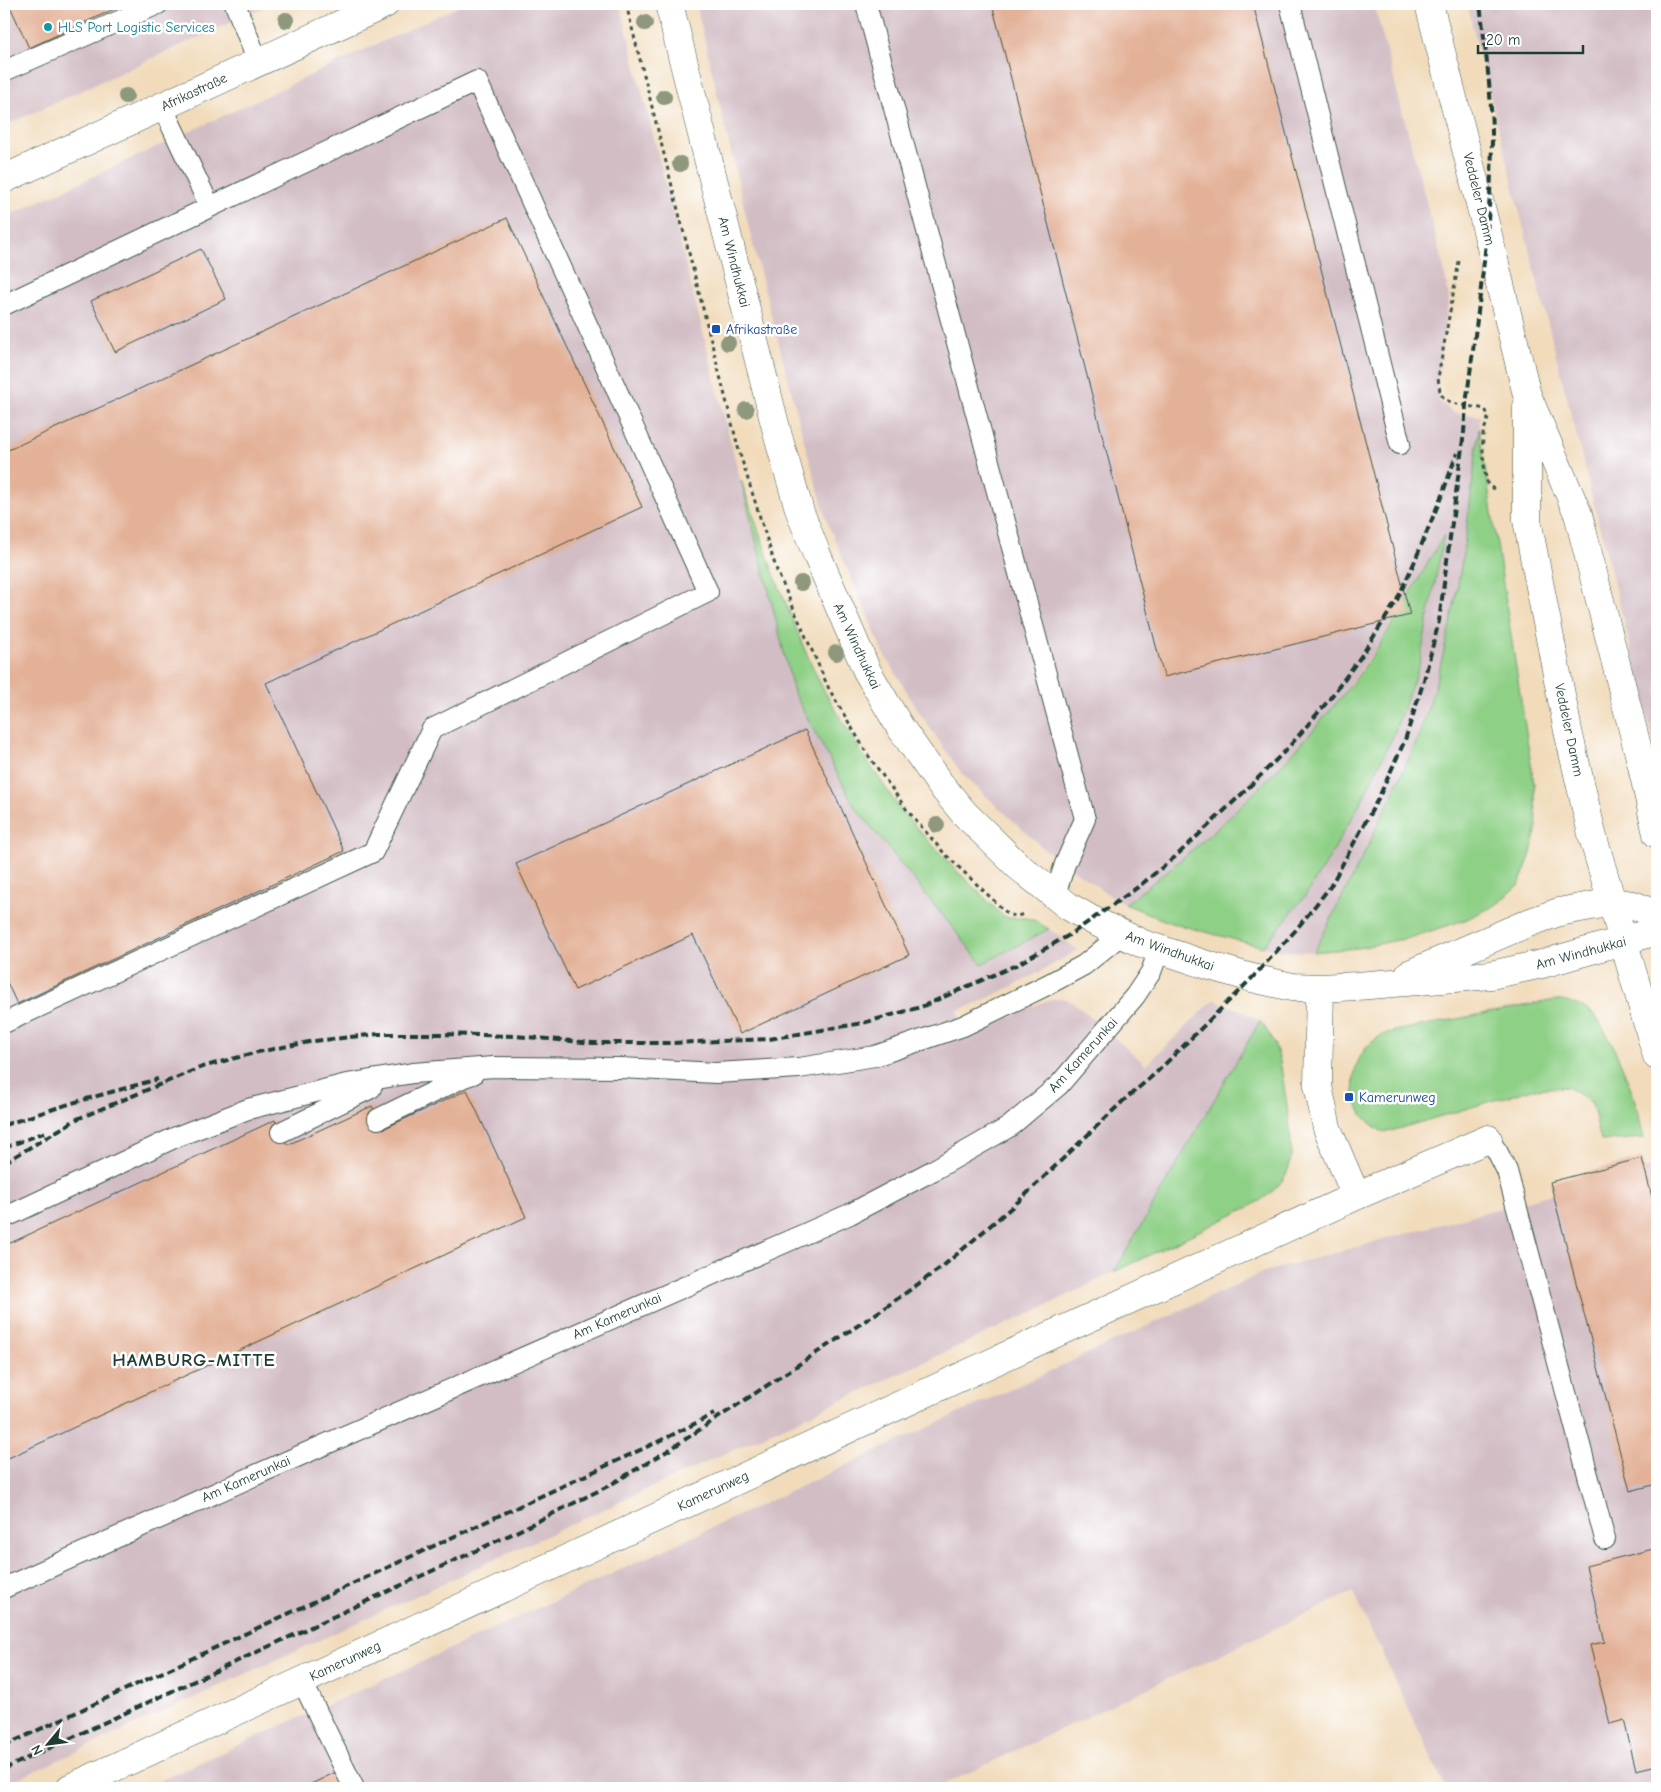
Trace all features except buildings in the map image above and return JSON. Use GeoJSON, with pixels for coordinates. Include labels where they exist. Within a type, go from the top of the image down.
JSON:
{"type":"FeatureCollection","features":[{"type":"Feature","properties":{"kind":"street","name":"Afrikastraße"},"geometry":{"type":"LineString","coordinates":[[4,179],[385,4]]}},
{"type":"Feature","properties":{"kind":"street","name":"Am Windhukkai"},"geometry":{"type":"LineString","coordinates":[[669,4],[779,440],[800,512],[834,598],[867,671],[884,702],[930,771],[964,813],[1018,866],[1068,906],[1122,934],[1159,950],[1259,980],[1292,987],[1320,988],[1491,975],[1542,964],[1657,932]]}},
{"type":"Feature","properties":{"kind":"street","name":"Veddeler Damm"},"geometry":{"type":"LineString","coordinates":[[1429,4],[1527,395],[1578,514],[1641,762],[1657,834]]}},
{"type":"Feature","properties":{"kind":"street","name":"Veddeler Damm"},"geometry":{"type":"LineString","coordinates":[[1527,395],[1527,520],[1568,732],[1592,834],[1657,1056]]}},
{"type":"Feature","properties":{"kind":"street","name":"Am Windhukkai"},"geometry":{"type":"LineString","coordinates":[[1385,984],[1551,914],[1586,905],[1612,902],[1634,905],[1657,915]]}},
{"type":"Feature","properties":{"kind":"street"},"geometry":{"type":"LineString","coordinates":[[1320,988],[1318,1086],[1327,1128],[1356,1196]]}},
{"type":"Feature","properties":{"kind":"street","name":"Kamerunweg"},"geometry":{"type":"LineString","coordinates":[[70,1788],[1021,1349],[1356,1196],[1488,1139]]}},
{"type":"Feature","properties":{"kind":"lane"},"geometry":{"type":"LineString","coordinates":[[4,71],[158,4]]}},
{"type":"Feature","properties":{"kind":"lane"},"geometry":{"type":"LineString","coordinates":[[235,4],[258,62]]}},
{"type":"Feature","properties":{"kind":"lane"},"geometry":{"type":"LineString","coordinates":[[866,4],[1084,819],[1065,864],[1055,895]]}},
{"type":"Feature","properties":{"kind":"lane"},"geometry":{"type":"LineString","coordinates":[[1290,4],[1400,444]]}},
{"type":"Feature","properties":{"kind":"lane"},"geometry":{"type":"LineString","coordinates":[[4,305],[477,81],[708,592],[432,729],[373,852],[4,1023]]}},
{"type":"Feature","properties":{"kind":"lane"},"geometry":{"type":"LineString","coordinates":[[162,106],[210,207]]}},
{"type":"Feature","properties":{"kind":"lane"},"geometry":{"type":"LineString","coordinates":[[8,1216],[176,1137],[248,1108],[346,1084],[413,1073],[494,1067],[621,1068],[716,1073],[799,1068],[875,1056],[963,1026],[1040,989],[1084,965],[1122,934]]}},
{"type":"Feature","properties":{"kind":"lane","name":"Am Kamerunkai"},"geometry":{"type":"LineString","coordinates":[[4,1588],[258,1474],[850,1214],[932,1171],[1009,1127],[1059,1085],[1136,996],[1151,972],[1159,950]]}},
{"type":"Feature","properties":{"kind":"lane"},"geometry":{"type":"LineString","coordinates":[[378,1119],[464,1077],[494,1067]]}},
{"type":"Feature","properties":{"kind":"lane"},"geometry":{"type":"LineString","coordinates":[[281,1132],[372,1087],[413,1073]]}},
{"type":"Feature","properties":{"kind":"lane"},"geometry":{"type":"LineString","coordinates":[[1488,1139],[1497,1151],[1507,1171],[1605,1539]]}},
{"type":"Feature","properties":{"kind":"lane"},"geometry":{"type":"LineString","coordinates":[[302,1681],[354,1788]]}},
{"type":"Feature","properties":{"kind":"path"},"geometry":{"type":"LineString","coordinates":[[1460,256],[1438,378],[1440,393],[1445,400],[1454,404],[1484,409],[1488,414],[1489,422],[1483,434],[1488,484],[1527,520]]}},
{"type":"Feature","properties":{"kind":"path"},"geometry":{"type":"LineString","coordinates":[[1657,1140],[1654,1144],[1657,1173]]}},
{"type":"Feature","properties":{"kind":"shaded area"},"geometry":{"type":"Polygon","coordinates":[[[4,4],[271,4],[4,126],[4,4]]]}},
{"type":"Feature","properties":{"kind":"shaded area"},"geometry":{"type":"Polygon","coordinates":[[[463,4],[620,4],[794,693],[1012,949],[1049,929],[1078,950],[1025,980],[957,1011],[968,1037],[1038,1004],[1064,998],[1074,1003],[1146,1065],[1214,1000],[1240,1010],[1260,1021],[1114,1272],[1042,1308],[4,1785],[4,218],[463,4]]]}},
{"type":"Feature","properties":{"kind":"shaded area"},"geometry":{"type":"Polygon","coordinates":[[[696,4],[1374,4],[1444,269],[1449,297],[1436,385],[1440,402],[1454,413],[1480,416],[1467,532],[1455,607],[1440,671],[1421,731],[1387,807],[1314,952],[1283,951],[1263,947],[1305,896],[1328,860],[1362,800],[1393,736],[1443,537],[1378,646],[1329,713],[1274,773],[1217,830],[1167,873],[1125,904],[1112,897],[1044,849],[962,774],[919,712],[883,652],[828,524],[806,448],[752,241],[696,4]]]}},
{"type":"Feature","properties":{"kind":"shaded area"},"geometry":{"type":"Polygon","coordinates":[[[1467,4],[1657,4],[1657,753],[1467,4]]]}},
{"type":"Feature","properties":{"kind":"shaded area"},"geometry":{"type":"Polygon","coordinates":[[[1652,1167],[1657,1187],[1657,1788],[1446,1788],[1353,1592],[936,1788],[144,1788],[415,1665],[1264,1272],[1652,1167]]]}},
{"type":"Feature","properties":{"kind":"green space"},"geometry":{"type":"Polygon","coordinates":[[[1479,428],[1534,784],[1537,827],[1530,857],[1519,885],[1496,905],[1465,920],[1409,938],[1358,948],[1314,952],[1370,842],[1412,752],[1433,692],[1452,618],[1459,580],[1479,428]]]}},
{"type":"Feature","properties":{"kind":"green space"},"geometry":{"type":"Polygon","coordinates":[[[741,480],[772,569],[822,687],[861,752],[902,812],[951,865],[1002,915],[1011,918],[1029,919],[1049,929],[982,964],[855,807],[794,693],[741,480]]]}},
{"type":"Feature","properties":{"kind":"green space"},"geometry":{"type":"Polygon","coordinates":[[[1444,535],[1419,666],[1393,736],[1362,800],[1328,860],[1305,896],[1263,947],[1171,923],[1125,904],[1217,828],[1281,766],[1331,709],[1379,646],[1444,535]]]}},
{"type":"Feature","properties":{"kind":"green space"},"geometry":{"type":"Polygon","coordinates":[[[1555,1000],[1576,1005],[1588,1010],[1595,1016],[1617,1055],[1637,1108],[1644,1138],[1601,1141],[1592,1103],[1567,1087],[1533,1089],[1384,1133],[1368,1121],[1361,1112],[1354,1093],[1357,1063],[1368,1046],[1380,1036],[1394,1031],[1555,1000]]]}},
{"type":"Feature","properties":{"kind":"green space"},"geometry":{"type":"Polygon","coordinates":[[[1260,1021],[1274,1043],[1278,1054],[1289,1119],[1291,1158],[1283,1180],[1268,1195],[1249,1207],[1114,1272],[1260,1021]]]}},
{"type":"Feature","properties":{"kind":"railway"},"geometry":{"type":"LineString","coordinates":[[4,1769],[514,1533],[608,1486],[669,1450],[883,1309],[942,1267],[1019,1201],[1123,1101],[1156,1073],[1252,978],[1295,931],[1330,887],[1379,797],[1405,740],[1424,680],[1439,621],[1464,432],[1489,201],[1492,132],[1488,68],[1480,4]]}},
{"type":"Feature","properties":{"kind":"railway"},"geometry":{"type":"LineString","coordinates":[[4,1163],[77,1119],[202,1067],[258,1052],[314,1041],[379,1034],[515,1036],[593,1043],[672,1043],[769,1039],[863,1023],[921,1007],[1016,965],[1071,934],[1138,887],[1175,857],[1288,748],[1328,701],[1362,655],[1397,600],[1442,495],[1457,453]]}},
{"type":"Feature","properties":{"kind":"railway"},"geometry":{"type":"LineString","coordinates":[[4,1125],[72,1103],[158,1079]]}},
{"type":"Feature","properties":{"kind":"railway"},"geometry":{"type":"LineString","coordinates":[[4,1148],[46,1132]]}},
{"type":"Feature","properties":{"kind":"railway"},"geometry":{"type":"LineString","coordinates":[[4,1746],[714,1414]]}},
{"type":"Feature","properties":{"kind":"place","name":"HLS Port Logistic Services"},"geometry":{"type":"Point","coordinates":[48,27]}},
{"type":"Feature","properties":{"kind":"place","name":"Afrikastraße"},"geometry":{"type":"Point","coordinates":[716,329]}},
{"type":"Feature","properties":{"kind":"place","name":"Kamerunweg"},"geometry":{"type":"Point","coordinates":[1349,1097]}},
{"type":"Feature","properties":{"kind":"district","name":"HAMBURG-MITTE"},"geometry":{"type":"Point","coordinates":[194,1360]}}]}
